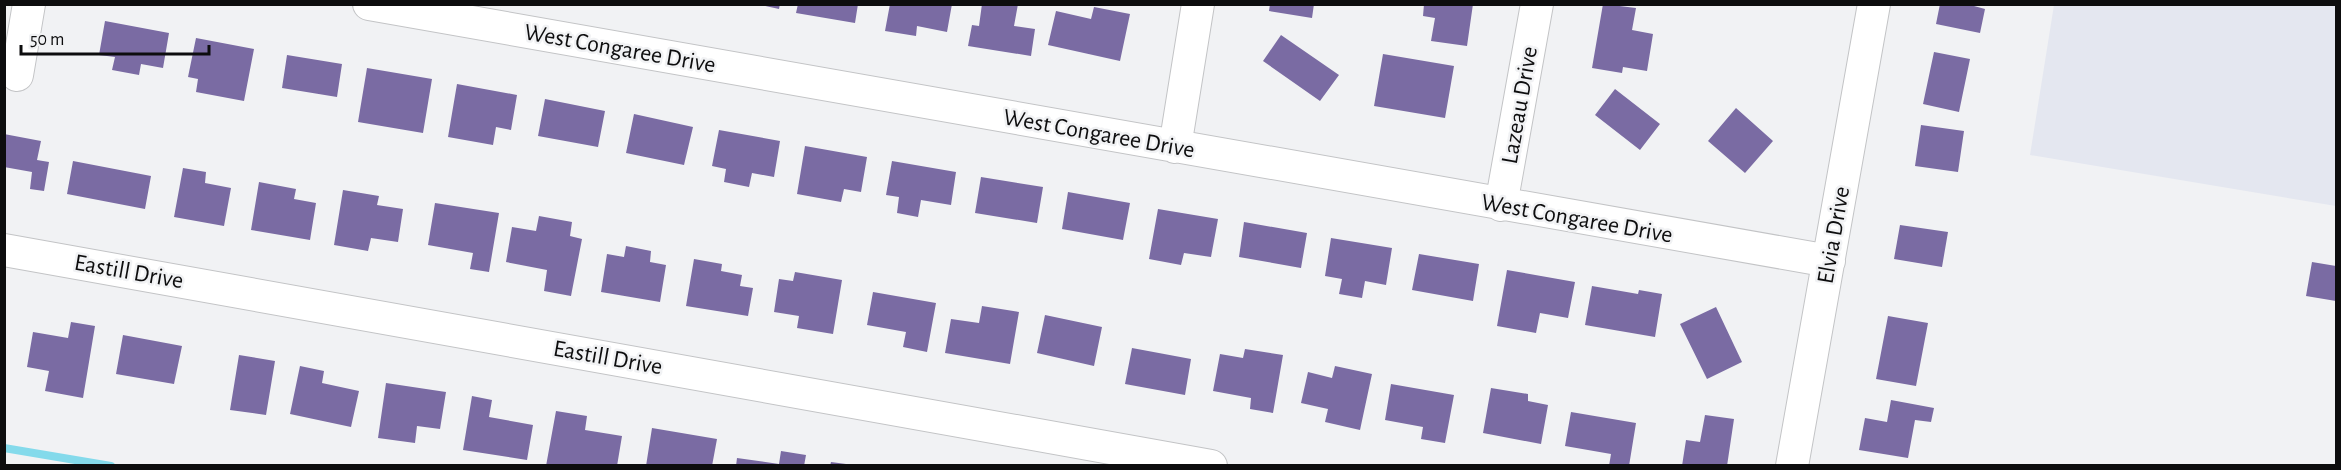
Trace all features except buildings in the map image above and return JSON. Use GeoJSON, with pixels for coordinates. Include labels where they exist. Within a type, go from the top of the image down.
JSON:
{"type":"FeatureCollection","features":[{"type":"Feature","properties":{"kind":"street"},"geometry":{"type":"LineString","coordinates":[[17,75],[29,4]]}},
{"type":"Feature","properties":{"kind":"street","name":"West Congaree Drive"},"geometry":{"type":"LineString","coordinates":[[369,4],[1829,261]]}},
{"type":"Feature","properties":{"kind":"street"},"geometry":{"type":"LineString","coordinates":[[1176,147],[1198,4]]}},
{"type":"Feature","properties":{"kind":"street","name":"Lazeau Drive"},"geometry":{"type":"LineString","coordinates":[[1501,205],[1537,4]]}},
{"type":"Feature","properties":{"kind":"street","name":"Elvia Drive"},"geometry":{"type":"LineString","coordinates":[[1792,465],[1874,4]]}},
{"type":"Feature","properties":{"kind":"street","name":"Eastill Drive"},"geometry":{"type":"LineString","coordinates":[[4,250],[1210,465]]}},
{"type":"Feature","properties":{"kind":"shaded area"},"geometry":{"type":"Polygon","coordinates":[[[2054,5],[2336,5],[2336,206],[2030,155],[2054,5]]]}},
{"type":"Feature","properties":{"kind":"waterway"},"geometry":{"type":"LineString","coordinates":[[4,448],[111,466]]}}]}
